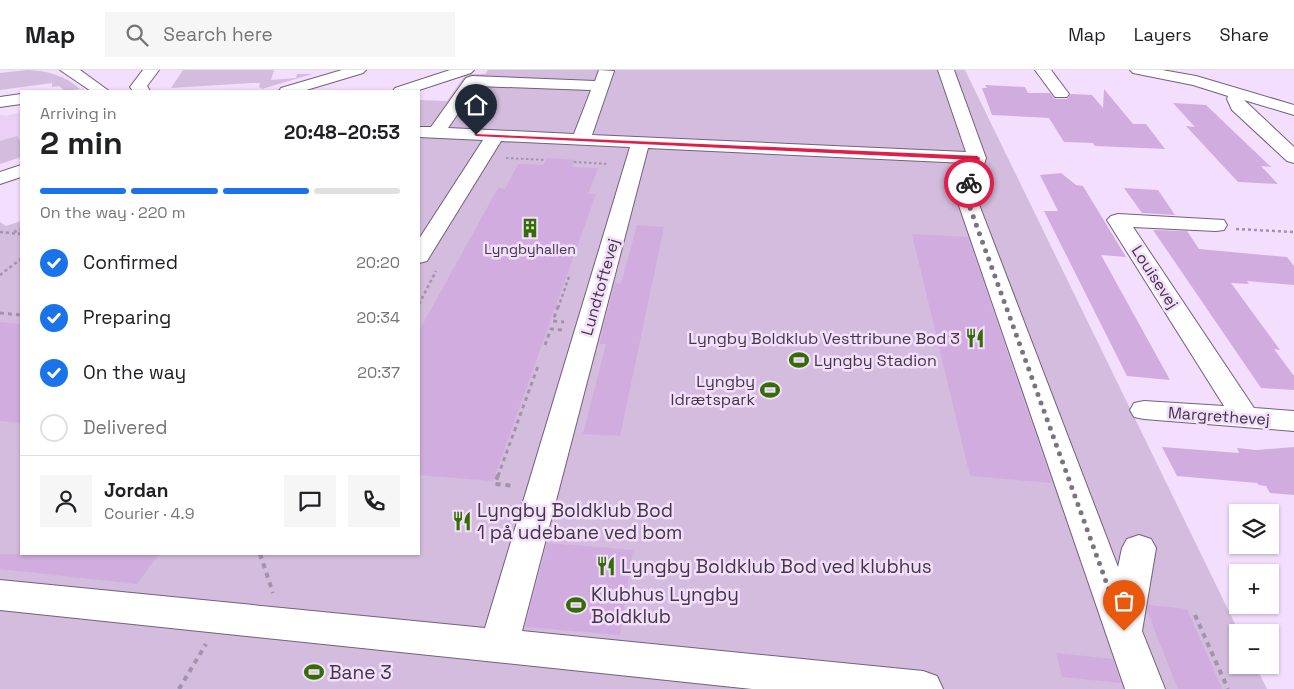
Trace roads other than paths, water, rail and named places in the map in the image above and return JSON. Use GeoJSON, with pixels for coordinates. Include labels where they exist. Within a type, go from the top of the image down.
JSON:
{"type":"FeatureCollection","features":[{"type":"Feature","properties":{"kind":"street"},"geometry":{"type":"LineString","coordinates":[[68,70],[99,89]]}},
{"type":"Feature","properties":{"kind":"street"},"geometry":{"type":"LineString","coordinates":[[141,90],[138,87],[151,70]]}},
{"type":"Feature","properties":{"kind":"street"},"geometry":{"type":"LineString","coordinates":[[289,90],[358,70]]}},
{"type":"Feature","properties":{"kind":"street"},"geometry":{"type":"LineString","coordinates":[[405,90],[475,70]]}},
{"type":"Feature","properties":{"kind":"street"},"geometry":{"type":"LineString","coordinates":[[581,140],[606,70]]}},
{"type":"Feature","properties":{"kind":"street"},"geometry":{"type":"LineString","coordinates":[[946,70],[977,158],[965,194],[1145,689]]}},
{"type":"Feature","properties":{"kind":"street"},"geometry":{"type":"LineString","coordinates":[[1043,70],[1061,94]]}},
{"type":"Feature","properties":{"kind":"street"},"geometry":{"type":"LineString","coordinates":[[1138,70],[1196,81],[1294,110]]}},
{"type":"Feature","properties":{"kind":"street"},"geometry":{"type":"LineString","coordinates":[[427,133],[472,81],[601,86]]}},
{"type":"Feature","properties":{"kind":"street"},"geometry":{"type":"LineString","coordinates":[[84,90],[99,89]]}},
{"type":"Feature","properties":{"kind":"street"},"geometry":{"type":"LineString","coordinates":[[1238,92],[1235,99],[1238,106],[1294,157]]}},
{"type":"Feature","properties":{"kind":"street"},"geometry":{"type":"LineString","coordinates":[[0,102],[20,99]]}},
{"type":"Feature","properties":{"kind":"street"},"geometry":{"type":"LineString","coordinates":[[427,133],[977,158]]}},
{"type":"Feature","properties":{"kind":"street"},"geometry":{"type":"LineString","coordinates":[[420,254],[495,136]]}},
{"type":"Feature","properties":{"kind":"street","name":"Lundtoftevej"},"geometry":{"type":"LineString","coordinates":[[499,646],[640,143]]}},
{"type":"Feature","properties":{"kind":"street"},"geometry":{"type":"LineString","coordinates":[[0,178],[20,171]]}},
{"type":"Feature","properties":{"kind":"street","name":"Louisevej"},"geometry":{"type":"LineString","coordinates":[[1216,225],[1118,220],[1245,418]]}},
{"type":"Feature","properties":{"kind":"street","name":"Margrethevej"},"geometry":{"type":"LineString","coordinates":[[1144,410],[1294,421]]}},
{"type":"Feature","properties":{"kind":"street"},"geometry":{"type":"LineString","coordinates":[[1124,631],[1139,548]]}},
{"type":"Feature","properties":{"kind":"street"},"geometry":{"type":"LineString","coordinates":[[0,595],[923,689]]}},
{"type":"Feature","properties":{"kind":"place","name":"Lyngbyhallen"},"geometry":{"type":"Point","coordinates":[530,228]}},
{"type":"Feature","properties":{"kind":"place","name":"Lyngby Boldklub Vesttribune Bod 3"},"geometry":{"type":"Point","coordinates":[975,338]}},
{"type":"Feature","properties":{"kind":"place","name":"Lyngby Stadion"},"geometry":{"type":"Point","coordinates":[799,360]}},
{"type":"Feature","properties":{"kind":"place","name":"Lyngby Idrætspark"},"geometry":{"type":"Point","coordinates":[770,390]}},
{"type":"Feature","properties":{"kind":"place","name":"Lyngby Boldklub Bod 1 på udebane ved bom"},"geometry":{"type":"Point","coordinates":[462,521]}},
{"type":"Feature","properties":{"kind":"place","name":"Lyngby Boldklub Bod ved klubhus"},"geometry":{"type":"Point","coordinates":[606,566]}},
{"type":"Feature","properties":{"kind":"place","name":"Klubhus Lyngby Boldklub"},"geometry":{"type":"Point","coordinates":[576,605]}},
{"type":"Feature","properties":{"kind":"place","name":"Bane 3"},"geometry":{"type":"Point","coordinates":[314,672]}}]}
